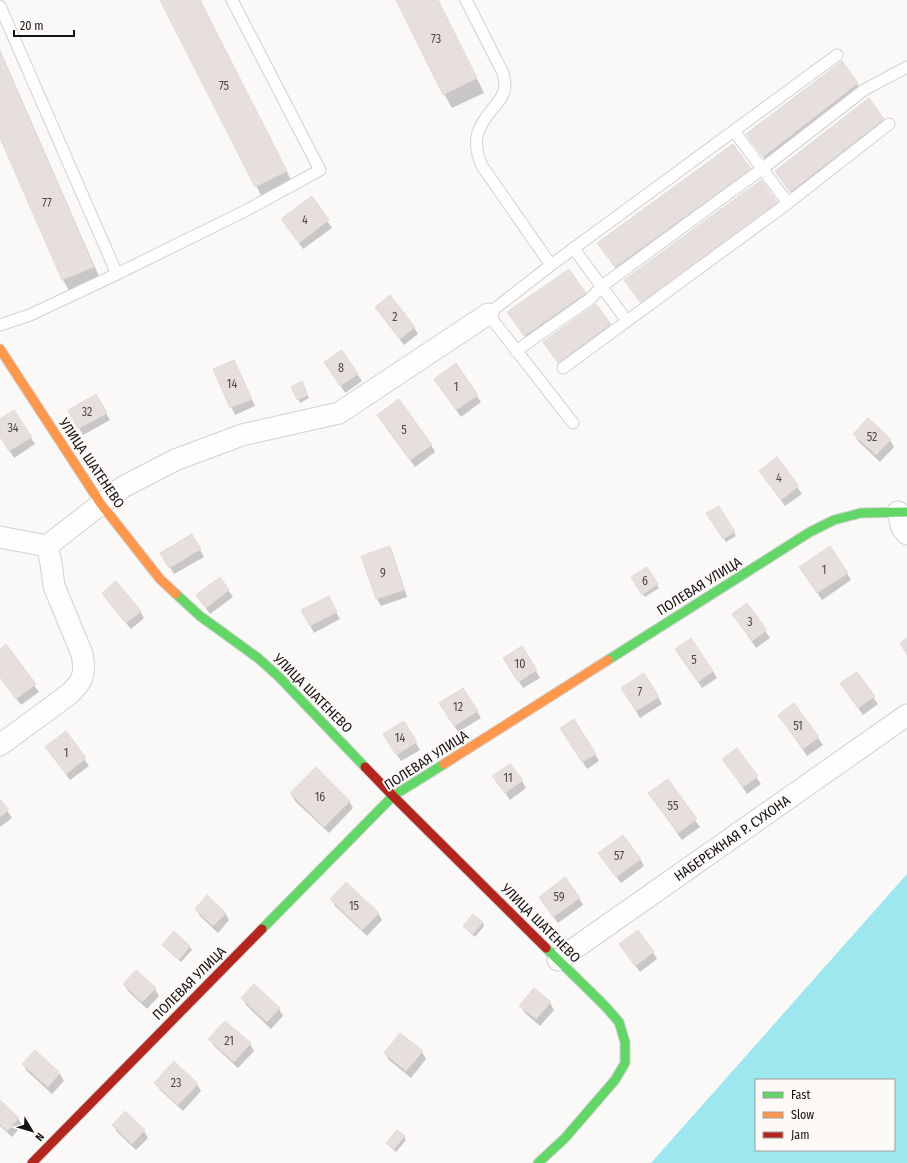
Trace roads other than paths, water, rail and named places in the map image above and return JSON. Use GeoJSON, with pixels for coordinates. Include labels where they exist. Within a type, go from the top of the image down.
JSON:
{"type":"FeatureCollection","features":[{"type":"Feature","properties":{"kind":"street"},"geometry":{"type":"LineString","coordinates":[[47,546],[123,487],[175,460],[242,435],[339,413],[488,314]]}},
{"type":"Feature","properties":{"kind":"street","name":"УЛИЦА ШАТЕНЕВО"},"geometry":{"type":"LineString","coordinates":[[0,349],[101,504],[160,579],[200,616],[258,658],[279,677],[393,796],[605,1006],[619,1022],[625,1042],[625,1063],[615,1080],[565,1138],[538,1163]]}},
{"type":"Feature","properties":{"kind":"street"},"geometry":{"type":"LineString","coordinates":[[903,512],[902,528],[907,534]]}},
{"type":"Feature","properties":{"kind":"street","name":"ПОЛЕВАЯ УЛИЦА"},"geometry":{"type":"LineString","coordinates":[[32,1163],[393,796],[810,532],[834,520],[861,513],[903,512]]}},
{"type":"Feature","properties":{"kind":"street"},"geometry":{"type":"LineString","coordinates":[[0,537],[47,546]]}},
{"type":"Feature","properties":{"kind":"street"},"geometry":{"type":"LineString","coordinates":[[0,745],[78,687],[83,676],[85,666],[82,654],[54,586],[47,546]]}},
{"type":"Feature","properties":{"kind":"street","name":"НАБЕРЕЖНАЯ Р. СУХОНА"},"geometry":{"type":"LineString","coordinates":[[558,960],[907,715]]}},
{"type":"Feature","properties":{"kind":"lane"},"geometry":{"type":"LineString","coordinates":[[0,325],[30,315],[116,274],[247,210],[320,170],[232,0]]}},
{"type":"Feature","properties":{"kind":"lane"},"geometry":{"type":"LineString","coordinates":[[466,0],[503,73],[505,86],[501,98],[487,115],[479,129],[475,143],[477,155],[482,166],[551,266]]}},
{"type":"Feature","properties":{"kind":"lane"},"geometry":{"type":"LineString","coordinates":[[0,6],[116,274]]}},
{"type":"Feature","properties":{"kind":"lane"},"geometry":{"type":"LineString","coordinates":[[573,423],[488,314],[574,248],[838,55]]}},
{"type":"Feature","properties":{"kind":"lane"},"geometry":{"type":"LineString","coordinates":[[516,351],[590,299],[602,286],[762,169],[864,90],[907,68]]}},
{"type":"Feature","properties":{"kind":"lane"},"geometry":{"type":"LineString","coordinates":[[563,368],[788,203],[889,124]]}},
{"type":"Feature","properties":{"kind":"lane"},"geometry":{"type":"LineString","coordinates":[[734,131],[788,203]]}},
{"type":"Feature","properties":{"kind":"lane"},"geometry":{"type":"LineString","coordinates":[[574,248],[628,321]]}},
{"type":"Feature","properties":{"kind":"water"},"geometry":{"type":"Polygon","coordinates":[[[907,874],[907,1163],[651,1163],[907,874]]]}}]}
